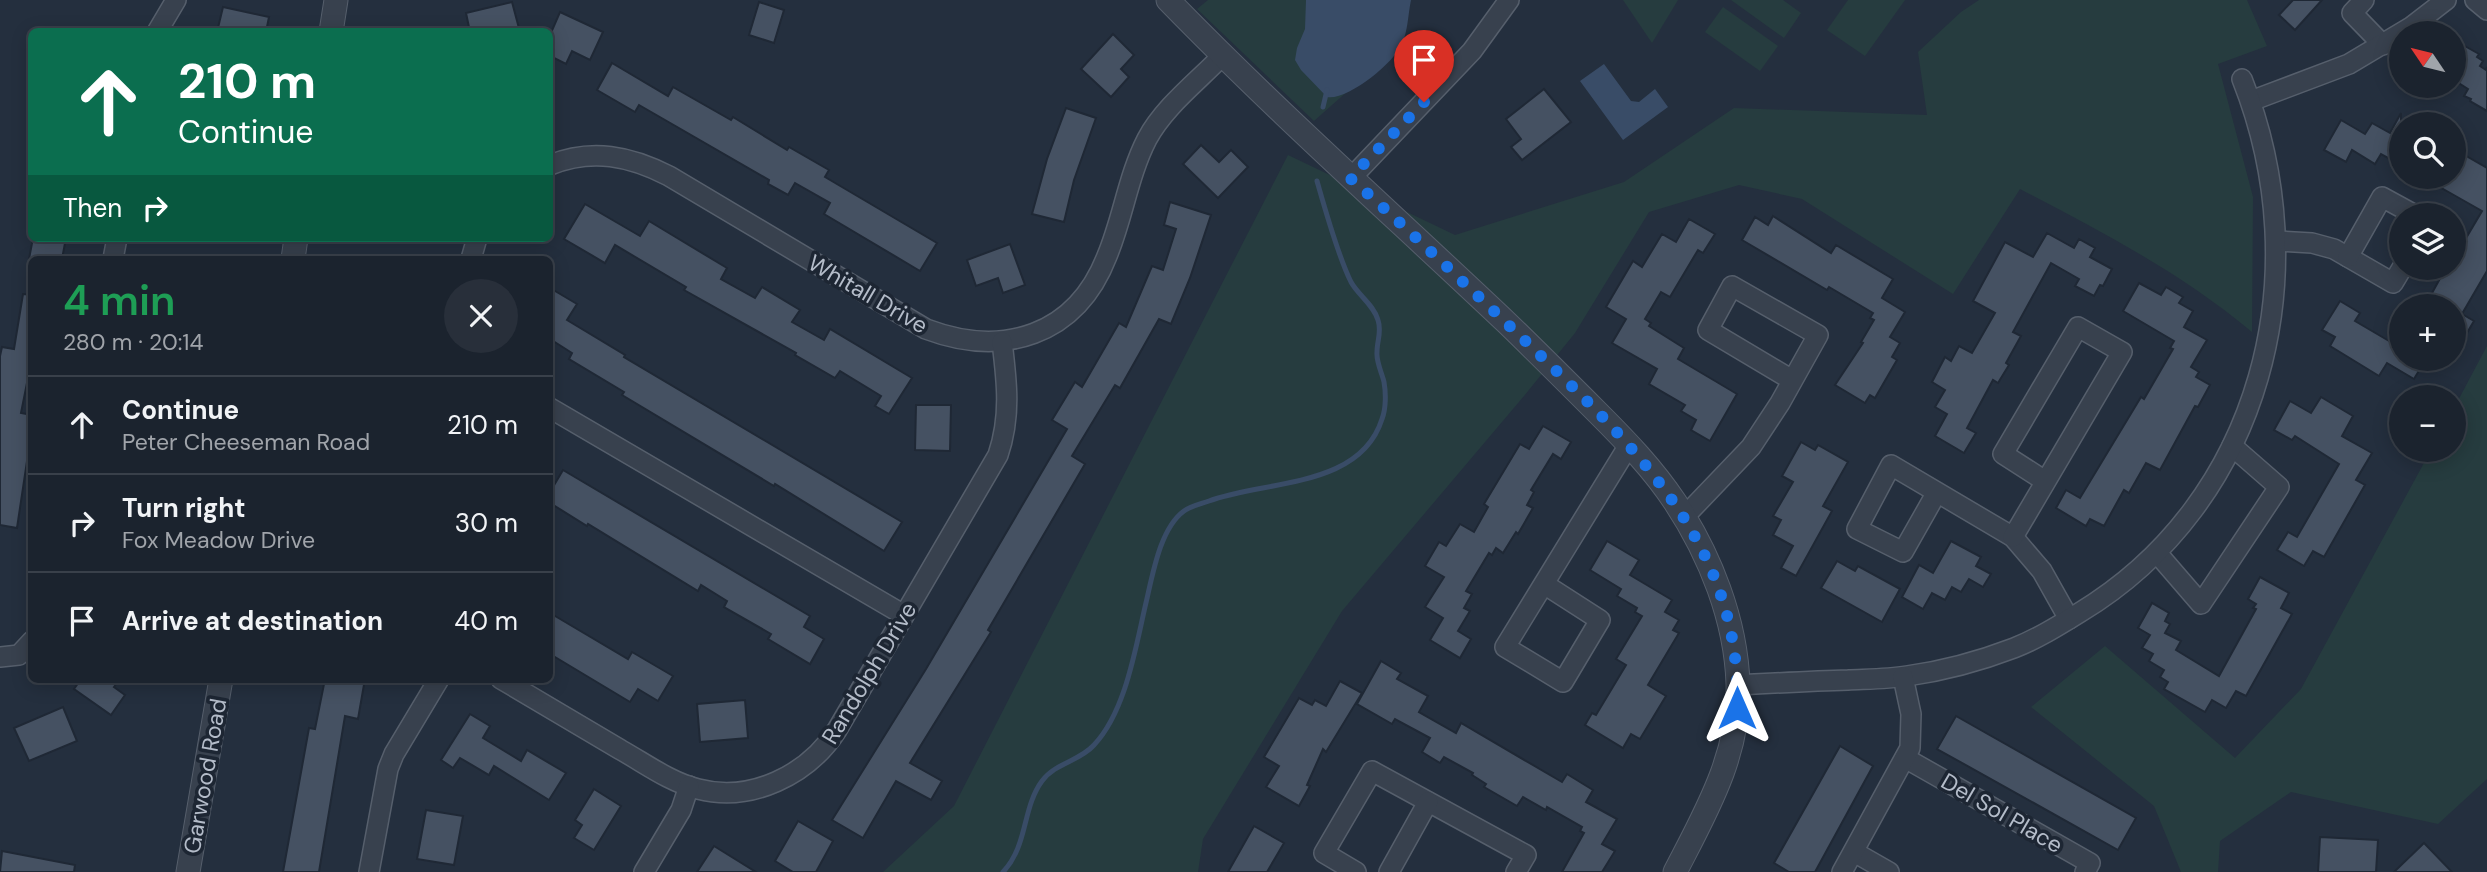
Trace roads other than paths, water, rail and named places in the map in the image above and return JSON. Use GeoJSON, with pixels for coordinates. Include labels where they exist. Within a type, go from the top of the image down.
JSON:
{"type":"FeatureCollection","features":[{"type":"Feature","properties":{"kind":"street"},"geometry":{"type":"LineString","coordinates":[[159,28],[176,0]]}},
{"type":"Feature","properties":{"kind":"street"},"geometry":{"type":"LineString","coordinates":[[332,28],[336,0]]}},
{"type":"Feature","properties":{"kind":"street"},"geometry":{"type":"LineString","coordinates":[[1168,0],[1222,56],[1555,369],[1659,479],[1684,517],[1701,547],[1718,587],[1735,650],[1738,685],[1733,738],[1728,756],[1708,808],[1675,872]]}},
{"type":"Feature","properties":{"kind":"street"},"geometry":{"type":"LineString","coordinates":[[1350,178],[1472,51],[1488,32],[1508,0]]}},
{"type":"Feature","properties":{"kind":"street"},"geometry":{"type":"LineString","coordinates":[[2364,0],[2352,13],[2383,44]]}},
{"type":"Feature","properties":{"kind":"street"},"geometry":{"type":"LineString","coordinates":[[2475,0],[2487,10]]}},
{"type":"Feature","properties":{"kind":"street"},"geometry":{"type":"LineString","coordinates":[[2251,101],[2337,69],[2383,44],[2437,3]]}},
{"type":"Feature","properties":{"kind":"street","name":"Whitall Drive"},"geometry":{"type":"LineString","coordinates":[[553,164],[574,158],[607,155],[623,157],[645,165],[669,176],[926,328],[958,338],[1002,342],[1030,335],[1054,322],[1077,304],[1094,283],[1111,246],[1135,166],[1152,130],[1170,107],[1222,56]]}},
{"type":"Feature","properties":{"kind":"street"},"geometry":{"type":"LineString","coordinates":[[1738,685],[1903,677],[1972,661],[2015,647],[2069,620],[2115,589],[2157,553],[2198,501],[2232,446],[2250,406],[2270,326],[2277,242],[2270,172],[2251,101],[2242,79]]}},
{"type":"Feature","properties":{"kind":"street"},"geometry":{"type":"LineString","coordinates":[[2348,257],[2382,197],[2393,203]]}},
{"type":"Feature","properties":{"kind":"street"},"geometry":{"type":"LineString","coordinates":[[2277,242],[2327,247],[2393,283],[2395,280]]}},
{"type":"Feature","properties":{"kind":"street"},"geometry":{"type":"LineString","coordinates":[[1684,517],[1751,447],[1792,380],[1818,335],[1732,286],[1708,330],[1792,380]]}},
{"type":"Feature","properties":{"kind":"street"},"geometry":{"type":"LineString","coordinates":[[2012,537],[2122,352],[2077,327],[2003,454],[2045,481]]}},
{"type":"Feature","properties":{"kind":"street","name":"Randolph Drive"},"geometry":{"type":"LineString","coordinates":[[508,683],[657,771],[689,786],[718,792],[755,788],[779,780],[811,761],[836,730],[998,455],[1008,405],[1002,342]]}},
{"type":"Feature","properties":{"kind":"street"},"geometry":{"type":"LineString","coordinates":[[553,410],[904,615]]}},
{"type":"Feature","properties":{"kind":"street"},"geometry":{"type":"LineString","coordinates":[[1544,584],[1600,620],[1563,682],[1505,647],[1629,445]]}},
{"type":"Feature","properties":{"kind":"street"},"geometry":{"type":"LineString","coordinates":[[2157,553],[2202,604],[2278,486],[2232,446]]}},
{"type":"Feature","properties":{"kind":"street"},"geometry":{"type":"LineString","coordinates":[[1937,492],[1903,552],[1857,529],[1891,465],[1937,492],[2012,537],[2042,571],[2069,620]]}},
{"type":"Feature","properties":{"kind":"street"},"geometry":{"type":"LineString","coordinates":[[0,657],[19,655],[28,645]]}},
{"type":"Feature","properties":{"kind":"street"},"geometry":{"type":"LineString","coordinates":[[1842,872],[1910,748],[1912,726],[1903,677]]}},
{"type":"Feature","properties":{"kind":"street","name":"Garwood Road"},"geometry":{"type":"LineString","coordinates":[[188,872],[220,683]]}},
{"type":"Feature","properties":{"kind":"street"},"geometry":{"type":"LineString","coordinates":[[369,872],[388,769],[398,747],[437,683]]}},
{"type":"Feature","properties":{"kind":"street","name":"Del Sol Place"},"geometry":{"type":"LineString","coordinates":[[1905,758],[2090,863],[2085,872]]}},
{"type":"Feature","properties":{"kind":"street"},"geometry":{"type":"LineString","coordinates":[[1356,872],[1324,853],[1372,771],[1526,855],[1517,872]]}},
{"type":"Feature","properties":{"kind":"street"},"geometry":{"type":"LineString","coordinates":[[644,872],[681,810],[689,786]]}},
{"type":"Feature","properties":{"kind":"street"},"geometry":{"type":"LineString","coordinates":[[1389,872],[1428,802]]}},
{"type":"Feature","properties":{"kind":"street"},"geometry":{"type":"LineString","coordinates":[[1854,852],[1889,872]]}},
{"type":"Feature","properties":{"kind":"water"},"geometry":{"type":"Polygon","coordinates":[[[1306,0],[1411,0],[1402,44],[1390,61],[1369,79],[1346,93],[1327,97],[1295,60],[1305,29],[1306,0]]]}},
{"type":"Feature","properties":{"kind":"water"},"geometry":{"type":"Polygon","coordinates":[[[1604,64],[1631,101],[1639,102],[1655,89],[1668,107],[1623,140],[1580,81],[1604,64]]]}},
{"type":"Feature","properties":{"kind":"waterway"},"geometry":{"type":"LineString","coordinates":[[1323,107],[1327,90]]}},
{"type":"Feature","properties":{"kind":"waterway"},"geometry":{"type":"LineString","coordinates":[[1003,872],[1017,851],[1031,803],[1042,781],[1054,770],[1082,755],[1094,745],[1114,716],[1133,661],[1158,555],[1175,519],[1187,509],[1231,494],[1308,478],[1332,470],[1353,458],[1371,442],[1382,419],[1385,396],[1377,356],[1378,320],[1346,271],[1317,181]]}}]}
